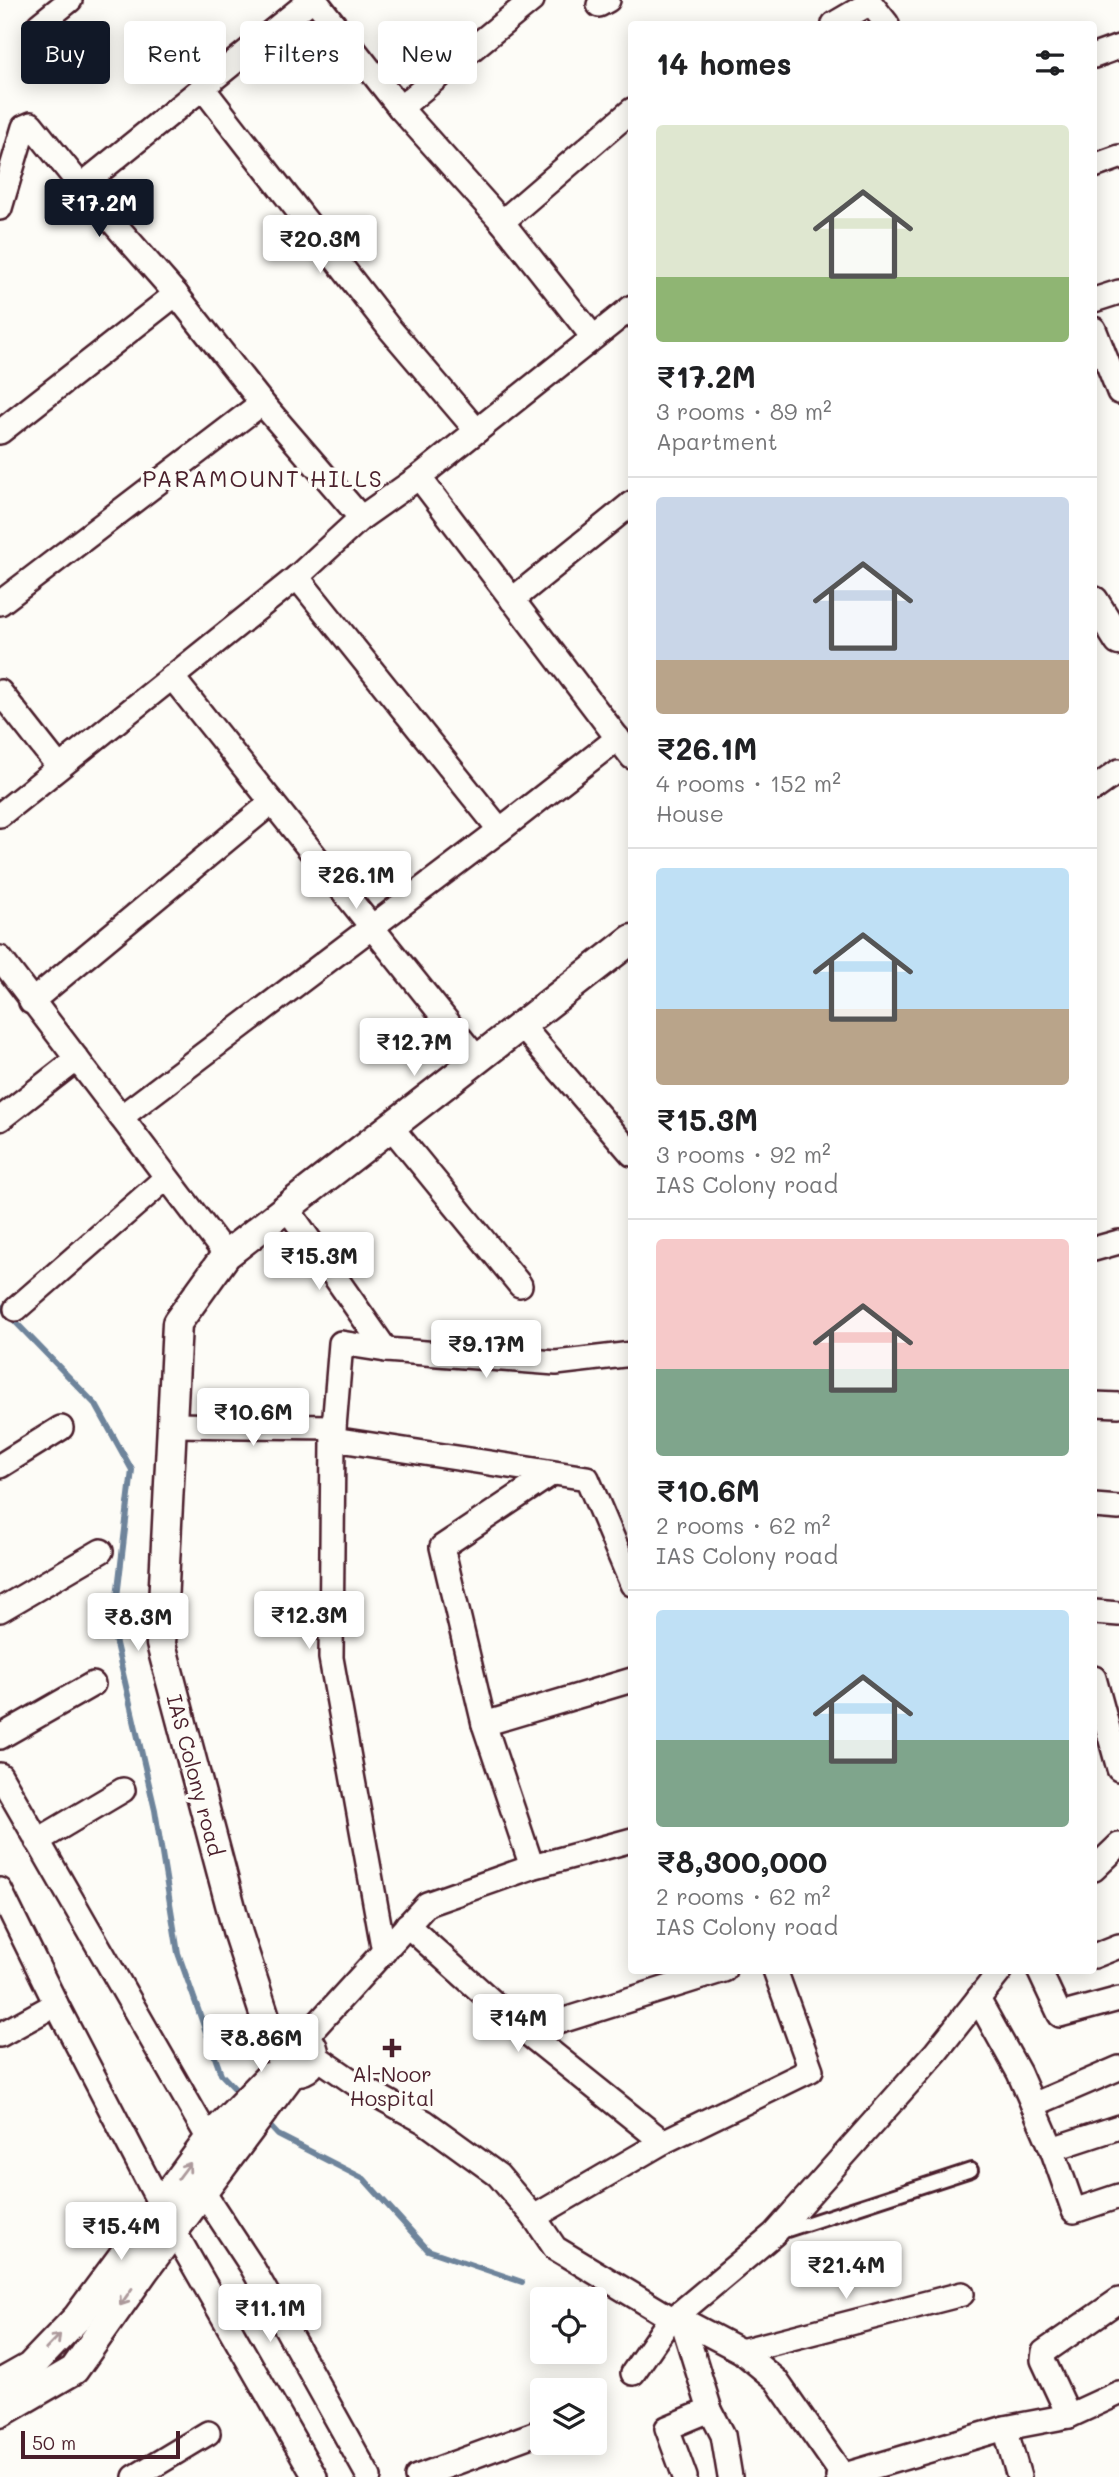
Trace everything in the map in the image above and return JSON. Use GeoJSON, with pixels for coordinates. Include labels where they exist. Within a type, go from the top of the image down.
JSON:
{"type":"FeatureCollection","features":[{"type":"Feature","properties":{"kind":"street"},"geometry":{"type":"LineString","coordinates":[[43,21],[70,0]]}},
{"type":"Feature","properties":{"kind":"street"},"geometry":{"type":"LineString","coordinates":[[81,186],[313,0],[400,108],[502,222],[593,337]]}},
{"type":"Feature","properties":{"kind":"street"},"geometry":{"type":"LineString","coordinates":[[400,108],[531,0]]}},
{"type":"Feature","properties":{"kind":"street"},"geometry":{"type":"LineString","coordinates":[[839,21],[869,2],[885,21]]}},
{"type":"Feature","properties":{"kind":"street"},"geometry":{"type":"LineString","coordinates":[[1097,55],[1119,47]]}},
{"type":"Feature","properties":{"kind":"street"},"geometry":{"type":"LineString","coordinates":[[202,88],[390,329],[477,432]]}},
{"type":"Feature","properties":{"kind":"street"},"geometry":{"type":"LineString","coordinates":[[502,222],[628,113]]}},
{"type":"Feature","properties":{"kind":"street"},"geometry":{"type":"LineString","coordinates":[[0,208],[24,127],[31,124],[81,186],[176,294],[262,403],[361,519]]}},
{"type":"Feature","properties":{"kind":"street"},"geometry":{"type":"LineString","coordinates":[[1097,165],[1119,157]]}},
{"type":"Feature","properties":{"kind":"street"},"geometry":{"type":"LineString","coordinates":[[1097,299],[1119,292]]}},
{"type":"Feature","properties":{"kind":"street"},"geometry":{"type":"LineString","coordinates":[[0,432],[176,294]]}},
{"type":"Feature","properties":{"kind":"street"},"geometry":{"type":"LineString","coordinates":[[0,815],[297,578],[361,519],[477,432],[628,310]]}},
{"type":"Feature","properties":{"kind":"street"},"geometry":{"type":"LineString","coordinates":[[1097,337],[1119,393]]}},
{"type":"Feature","properties":{"kind":"street"},"geometry":{"type":"LineString","coordinates":[[0,603],[262,403]]}},
{"type":"Feature","properties":{"kind":"street"},"geometry":{"type":"LineString","coordinates":[[419,477],[628,752]]}},
{"type":"Feature","properties":{"kind":"street"},"geometry":{"type":"LineString","coordinates":[[512,600],[628,506]]}},
{"type":"Feature","properties":{"kind":"street"},"geometry":{"type":"LineString","coordinates":[[297,578],[500,830]]}},
{"type":"Feature","properties":{"kind":"street"},"geometry":{"type":"LineString","coordinates":[[1106,609],[1119,641]]}},
{"type":"Feature","properties":{"kind":"street"},"geometry":{"type":"LineString","coordinates":[[172,677],[478,1060]]}},
{"type":"Feature","properties":{"kind":"street"},"geometry":{"type":"LineString","coordinates":[[0,692],[59,767]]}},
{"type":"Feature","properties":{"kind":"street"},"geometry":{"type":"LineString","coordinates":[[121,1117],[618,738]]}},
{"type":"Feature","properties":{"kind":"street"},"geometry":{"type":"LineString","coordinates":[[1097,787],[1119,771]]}},
{"type":"Feature","properties":{"kind":"street"},"geometry":{"type":"LineString","coordinates":[[32,1002],[272,802]]}},
{"type":"Feature","properties":{"kind":"street","name":"IAS Colony road"},"geometry":{"type":"LineString","coordinates":[[295,2055],[270,2032],[238,1934],[161,1644],[177,1323],[226,1255],[628,942]]}},
{"type":"Feature","properties":{"kind":"street"},"geometry":{"type":"LineString","coordinates":[[0,958],[226,1255]]}},
{"type":"Feature","properties":{"kind":"street"},"geometry":{"type":"LineString","coordinates":[[521,1025],[628,1149]]}},
{"type":"Feature","properties":{"kind":"street"},"geometry":{"type":"LineString","coordinates":[[0,1119],[77,1059]]}},
{"type":"Feature","properties":{"kind":"street"},"geometry":{"type":"LineString","coordinates":[[391,1127],[520,1285]]}},
{"type":"Feature","properties":{"kind":"street"},"geometry":{"type":"LineString","coordinates":[[16,1309],[166,1178]]}},
{"type":"Feature","properties":{"kind":"street"},"geometry":{"type":"LineString","coordinates":[[287,1208],[386,1350]]}},
{"type":"Feature","properties":{"kind":"street"},"geometry":{"type":"LineString","coordinates":[[1097,1248],[1119,1242]]}},
{"type":"Feature","properties":{"kind":"street"},"geometry":{"type":"LineString","coordinates":[[384,1952],[331,1658],[333,1433],[341,1343],[386,1350],[556,1363],[628,1354]]}},
{"type":"Feature","properties":{"kind":"street"},"geometry":{"type":"LineString","coordinates":[[1097,1404],[1119,1405]]}},
{"type":"Feature","properties":{"kind":"street"},"geometry":{"type":"LineString","coordinates":[[172,1425],[333,1433],[551,1474],[587,1478],[628,1575]]}},
{"type":"Feature","properties":{"kind":"street"},"geometry":{"type":"LineString","coordinates":[[0,1466],[61,1428]]}},
{"type":"Feature","properties":{"kind":"street"},"geometry":{"type":"LineString","coordinates":[[533,1867],[484,1724],[442,1547],[551,1474]]}},
{"type":"Feature","properties":{"kind":"street"},"geometry":{"type":"LineString","coordinates":[[1097,1506],[1119,1508]]}},
{"type":"Feature","properties":{"kind":"street"},"geometry":{"type":"LineString","coordinates":[[0,1610],[101,1551]]}},
{"type":"Feature","properties":{"kind":"street"},"geometry":{"type":"LineString","coordinates":[[1097,1612],[1119,1614]]}},
{"type":"Feature","properties":{"kind":"street"},"geometry":{"type":"LineString","coordinates":[[484,1724],[628,1681]]}},
{"type":"Feature","properties":{"kind":"street"},"geometry":{"type":"LineString","coordinates":[[0,1737],[93,1684]]}},
{"type":"Feature","properties":{"kind":"street"},"geometry":{"type":"LineString","coordinates":[[1097,1689],[1119,1769]]}},
{"type":"Feature","properties":{"kind":"street"},"geometry":{"type":"LineString","coordinates":[[0,1775],[209,2139]]}},
{"type":"Feature","properties":{"kind":"street"},"geometry":{"type":"LineString","coordinates":[[37,1841],[123,1790]]}},
{"type":"Feature","properties":{"kind":"street"},"geometry":{"type":"LineString","coordinates":[[0,2413],[74,2370],[203,2192],[253,2110],[295,2055],[427,1904],[533,1867],[628,1841]]}},
{"type":"Feature","properties":{"kind":"street"},"geometry":{"type":"LineString","coordinates":[[1097,1867],[1119,1845]]}},
{"type":"Feature","properties":{"kind":"street"},"geometry":{"type":"LineString","coordinates":[[0,1889],[160,2205],[315,2477]]}},
{"type":"Feature","properties":{"kind":"street"},"geometry":{"type":"LineString","coordinates":[[407,1925],[526,2032],[663,2142]]}},
{"type":"Feature","properties":{"kind":"street"},"geometry":{"type":"LineString","coordinates":[[1097,1955],[1119,1946]]}},
{"type":"Feature","properties":{"kind":"street"},"geometry":{"type":"LineString","coordinates":[[526,2032],[711,1974]]}},
{"type":"Feature","properties":{"kind":"street"},"geometry":{"type":"LineString","coordinates":[[534,2217],[663,2142],[811,2070],[776,1974]]}},
{"type":"Feature","properties":{"kind":"street"},"geometry":{"type":"LineString","coordinates":[[633,2372],[676,2318],[774,2234],[936,2052],[997,1974]]}},
{"type":"Feature","properties":{"kind":"street"},"geometry":{"type":"LineString","coordinates":[[1041,1974],[1060,2015],[1119,1999]]}},
{"type":"Feature","properties":{"kind":"street"},"geometry":{"type":"LineString","coordinates":[[978,1999],[1019,2073],[1052,2148],[1074,2211],[1119,2196]]}},
{"type":"Feature","properties":{"kind":"street"},"geometry":{"type":"LineString","coordinates":[[0,2035],[56,2004]]}},
{"type":"Feature","properties":{"kind":"street"},"geometry":{"type":"LineString","coordinates":[[295,2055],[356,2084],[425,2122],[498,2175],[534,2217],[555,2248],[676,2318],[741,2351],[776,2379],[842,2476],[1005,2428],[1069,2416],[1119,2393]]}},
{"type":"Feature","properties":{"kind":"street"},"geometry":{"type":"LineString","coordinates":[[1033,2105],[1119,2068]]}},
{"type":"Feature","properties":{"kind":"street"},"geometry":{"type":"LineString","coordinates":[[0,2384],[30,2367],[77,2318],[209,2139],[253,2110]]}},
{"type":"Feature","properties":{"kind":"street"},"geometry":{"type":"LineString","coordinates":[[1052,2148],[1119,2127]]}},
{"type":"Feature","properties":{"kind":"street"},"geometry":{"type":"LineString","coordinates":[[203,2192],[251,2265],[369,2477]]}},
{"type":"Feature","properties":{"kind":"street"},"geometry":{"type":"LineString","coordinates":[[741,2351],[962,2294]]}},
{"type":"Feature","properties":{"kind":"street"},"geometry":{"type":"LineString","coordinates":[[1069,2416],[1043,2360],[1044,2352],[1119,2300]]}},
{"type":"Feature","properties":{"kind":"street"},"geometry":{"type":"LineString","coordinates":[[676,2318],[710,2410],[723,2435],[730,2477]]}},
{"type":"Feature","properties":{"kind":"street"},"geometry":{"type":"LineString","coordinates":[[685,2477],[667,2427],[710,2410]]}},
{"type":"Feature","properties":{"kind":"street"},"geometry":{"type":"LineString","coordinates":[[1005,2428],[1018,2477]]}},
{"type":"Feature","properties":{"kind":"street"},"geometry":{"type":"LineString","coordinates":[[135,2477],[208,2433]]}},
{"type":"Feature","properties":{"kind":"street"},"geometry":{"type":"LineString","coordinates":[[417,2477],[530,2435]]}},
{"type":"Feature","properties":{"kind":"lane"},"geometry":{"type":"LineString","coordinates":[[774,2234],[971,2170]]}},
{"type":"Feature","properties":{"kind":"waterway"},"geometry":{"type":"LineString","coordinates":[[0,1306],[96,1405],[132,1470],[113,1631],[155,1810],[178,1953],[221,2074],[240,2094]]}},
{"type":"Feature","properties":{"kind":"waterway"},"geometry":{"type":"LineString","coordinates":[[264,2120],[278,2135],[364,2179],[428,2250],[522,2282]]}},
{"type":"Feature","properties":{"kind":"place","name":"Al-Noor Hospital"},"geometry":{"type":"Point","coordinates":[392,2048]}},
{"type":"Feature","properties":{"kind":"district","name":"PARAMOUNT HILLS"},"geometry":{"type":"Point","coordinates":[263,478]}}]}
